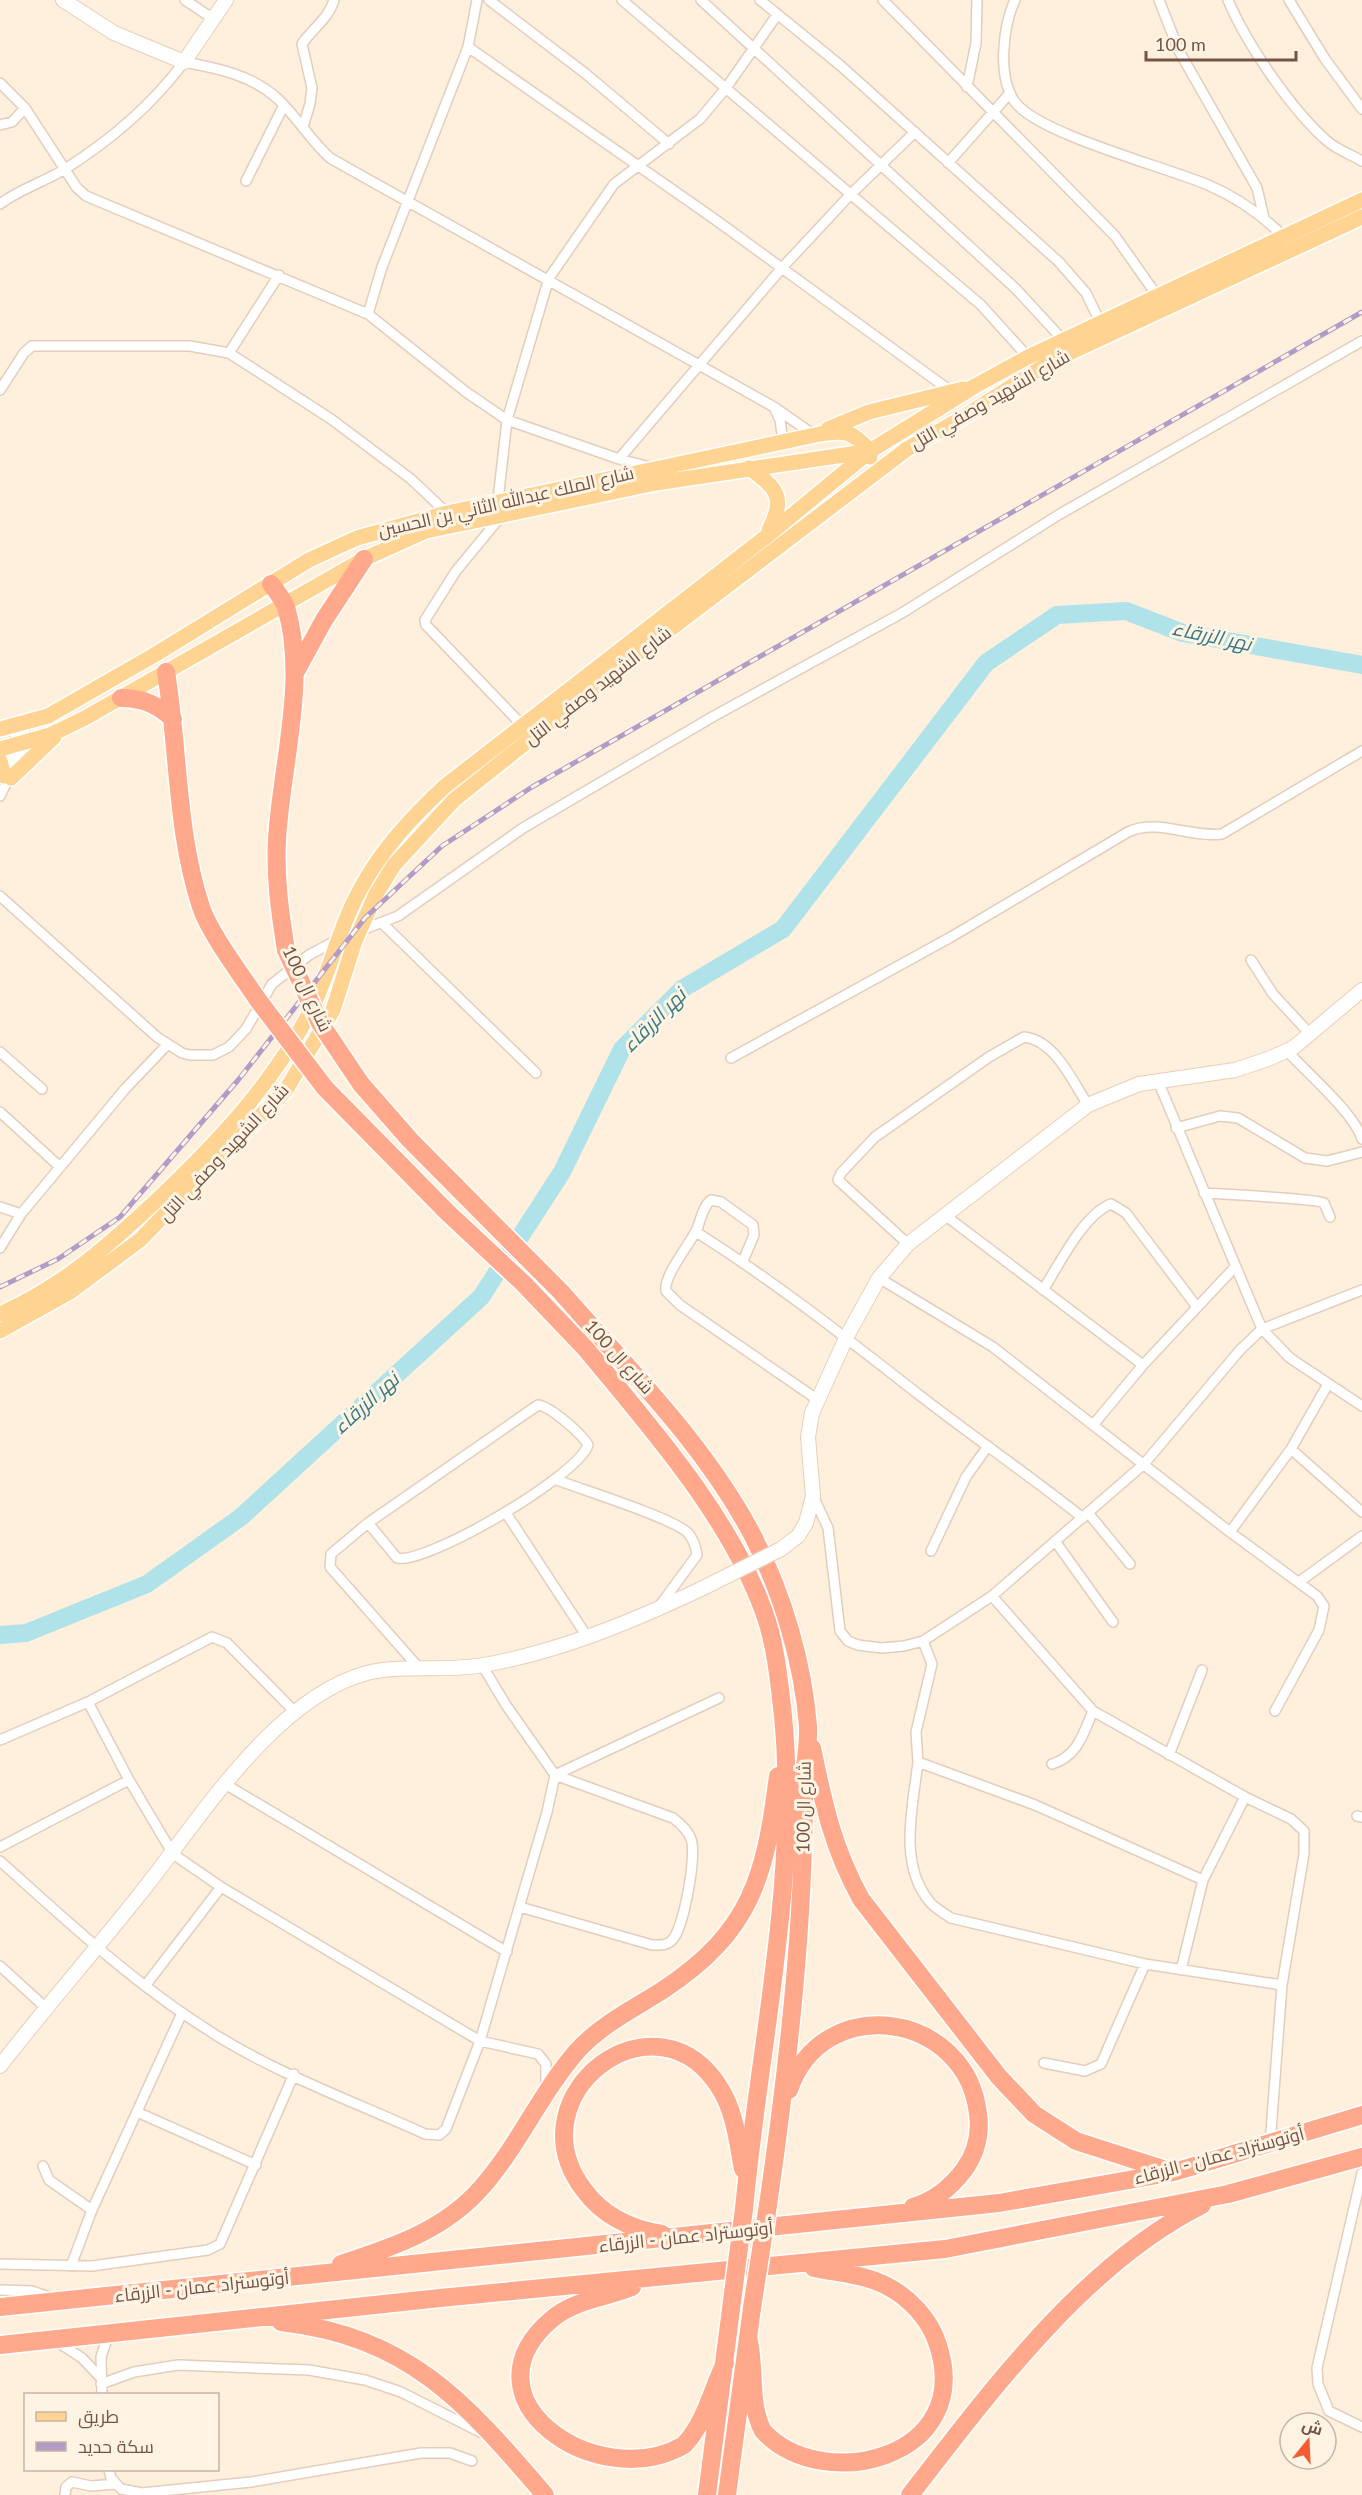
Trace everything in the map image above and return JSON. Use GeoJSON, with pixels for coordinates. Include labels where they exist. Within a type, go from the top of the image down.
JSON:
{"type":"FeatureCollection","features":[{"type":"Feature","properties":{"kind":"highway"},"geometry":{"type":"LineString","coordinates":[[294,675],[324,620],[364,559]]}},
{"type":"Feature","properties":{"kind":"highway","name":"شارع ال 100"},"geometry":{"type":"LineString","coordinates":[[271,584],[285,604],[292,636],[294,675],[277,839],[278,902],[286,950],[320,1023],[361,1084],[410,1140],[561,1292],[670,1414],[720,1482],[754,1539],[782,1605],[800,1672],[808,1729],[803,1853],[781,2111],[727,2495]]}},
{"type":"Feature","properties":{"kind":"highway","name":"شارع ال 100"},"geometry":{"type":"LineString","coordinates":[[166,672],[173,719],[182,831],[202,909],[258,1000],[324,1088],[586,1348],[663,1441],[735,1548],[764,1611],[774,1646],[785,1736],[787,1810],[783,1888],[707,2495]]}},
{"type":"Feature","properties":{"kind":"highway"},"geometry":{"type":"LineString","coordinates":[[121,698],[133,698],[155,705],[173,719]]}},
{"type":"Feature","properties":{"kind":"highway"},"geometry":{"type":"LineString","coordinates":[[808,1729],[824,1810],[848,1876],[877,1921],[1009,2090],[1047,2125],[1076,2141],[1174,2172]]}},
{"type":"Feature","properties":{"kind":"highway"},"geometry":{"type":"LineString","coordinates":[[311,2275],[400,2244],[430,2229],[458,2210],[483,2186],[546,2091],[579,2049],[608,2024],[690,1971],[719,1946],[740,1917],[766,1852],[785,1736]]}},
{"type":"Feature","properties":{"kind":"highway"},"geometry":{"type":"LineString","coordinates":[[781,2111],[793,2076],[807,2058],[825,2042],[857,2026],[892,2025],[914,2031],[935,2042],[953,2057],[971,2083],[978,2108],[979,2133],[972,2156],[958,2176],[930,2200],[875,2217]]}},
{"type":"Feature","properties":{"kind":"highway"},"geometry":{"type":"LineString","coordinates":[[681,2238],[645,2231],[616,2219],[588,2196],[569,2168],[564,2147],[567,2115],[578,2089],[596,2067],[629,2049],[644,2047],[673,2050],[701,2066],[712,2077],[729,2105],[746,2183]]}},
{"type":"Feature","properties":{"kind":"highway","name":"أوتوستراد عمان - الزرقاء"},"geometry":{"type":"LineString","coordinates":[[0,2307],[681,2238],[999,2203],[1174,2172],[1270,2145],[1362,2115]]}},
{"type":"Feature","properties":{"kind":"highway","name":"أوتوستراد عمان - الزرقاء"},"geometry":{"type":"LineString","coordinates":[[0,2345],[109,2332],[798,2265],[979,2245],[1228,2194],[1362,2157]]}},
{"type":"Feature","properties":{"kind":"highway"},"geometry":{"type":"LineString","coordinates":[[910,2495],[991,2394],[1105,2269],[1127,2250],[1175,2218],[1228,2194]]}},
{"type":"Feature","properties":{"kind":"highway"},"geometry":{"type":"LineString","coordinates":[[798,2265],[864,2277],[885,2285],[904,2297],[921,2313],[937,2340],[944,2369],[943,2399],[939,2414],[921,2447],[907,2460],[883,2475]]}},
{"type":"Feature","properties":{"kind":"highway"},"geometry":{"type":"LineString","coordinates":[[579,2467],[555,2454],[532,2426],[522,2391],[522,2373],[529,2349],[542,2328],[561,2312],[650,2278]]}},
{"type":"Feature","properties":{"kind":"highway"},"geometry":{"type":"LineString","coordinates":[[249,2318],[337,2332],[412,2364],[444,2388],[497,2440],[545,2495]]}},
{"type":"Feature","properties":{"kind":"highway"},"geometry":{"type":"LineString","coordinates":[[748,2337],[753,2364],[755,2407],[763,2431],[777,2451],[796,2468],[818,2479]]}},
{"type":"Feature","properties":{"kind":"highway"},"geometry":{"type":"LineString","coordinates":[[605,2474],[641,2472],[673,2456],[696,2428],[725,2363]]}},
{"type":"Feature","properties":{"kind":"main road","name":"شارع الشهيد وصفي التل"},"geometry":{"type":"LineString","coordinates":[[0,1314],[55,1284],[100,1253],[193,1166],[246,1109],[274,1073],[313,1006],[360,889],[378,859],[408,821],[444,787],[767,536],[870,451],[975,386],[1028,357],[1362,200]]}},
{"type":"Feature","properties":{"kind":"main road","name":"شارع الشهيد وصفي التل"},"geometry":{"type":"LineString","coordinates":[[0,1331],[70,1292],[140,1240],[286,1090],[333,1010],[358,932],[375,894],[394,865],[454,800],[614,672],[907,449],[957,421],[1050,362],[1362,217]]}},
{"type":"Feature","properties":{"kind":"main road"},"geometry":{"type":"LineString","coordinates":[[817,435],[864,414],[975,386]]}},
{"type":"Feature","properties":{"kind":"main road","name":"شارع الملك عبدالله الثاني بن الحسين"},"geometry":{"type":"LineString","coordinates":[[0,749],[60,731],[364,559],[426,531],[501,506],[655,468],[783,441],[843,431],[851,433],[870,451]]}},
{"type":"Feature","properties":{"kind":"main road","name":"شارع الملك عبدالله الثاني بن الحسين"},"geometry":{"type":"LineString","coordinates":[[13,726],[48,716],[271,584],[349,541],[447,513],[870,451],[907,449]]}},
{"type":"Feature","properties":{"kind":"main road"},"geometry":{"type":"LineString","coordinates":[[868,478],[870,451]]}},
{"type":"Feature","properties":{"kind":"main road"},"geometry":{"type":"LineString","coordinates":[[749,468],[769,483],[779,500],[778,514],[767,536]]}},
{"type":"Feature","properties":{"kind":"main road"},"geometry":{"type":"LineString","coordinates":[[156,654],[166,672]]}},
{"type":"Feature","properties":{"kind":"main road"},"geometry":{"type":"LineString","coordinates":[[4,785],[60,731]]}},
{"type":"Feature","properties":{"kind":"main road"},"geometry":{"type":"LineString","coordinates":[[0,761],[4,785]]}},
{"type":"Feature","properties":{"kind":"street"},"geometry":{"type":"LineString","coordinates":[[63,0],[114,33],[184,62],[234,73],[253,81],[284,105],[330,158],[549,279],[700,367],[774,407],[817,435]]}},
{"type":"Feature","properties":{"kind":"street"},"geometry":{"type":"LineString","coordinates":[[185,0],[212,18]]}},
{"type":"Feature","properties":{"kind":"street"},"geometry":{"type":"LineString","coordinates":[[0,204],[65,169],[148,105],[184,62],[226,0]]}},
{"type":"Feature","properties":{"kind":"street"},"geometry":{"type":"LineString","coordinates":[[303,127],[312,88],[302,44],[310,32],[325,18],[334,0]]}},
{"type":"Feature","properties":{"kind":"street"},"geometry":{"type":"LineString","coordinates":[[368,314],[382,267],[468,47],[477,0]]}},
{"type":"Feature","properties":{"kind":"street"},"geometry":{"type":"LineString","coordinates":[[489,0],[586,74],[669,144]]}},
{"type":"Feature","properties":{"kind":"street"},"geometry":{"type":"LineString","coordinates":[[622,0],[849,196],[981,305],[1028,357]]}},
{"type":"Feature","properties":{"kind":"street"},"geometry":{"type":"LineString","coordinates":[[701,0],[880,167],[1016,289],[1064,341]]}},
{"type":"Feature","properties":{"kind":"street"},"geometry":{"type":"LineString","coordinates":[[760,0],[841,66],[1072,276],[1092,302],[1101,324]]}},
{"type":"Feature","properties":{"kind":"street"},"geometry":{"type":"LineString","coordinates":[[883,0],[1115,236],[1158,297]]}},
{"type":"Feature","properties":{"kind":"street"},"geometry":{"type":"LineString","coordinates":[[967,87],[976,43],[977,0]]}},
{"type":"Feature","properties":{"kind":"street"},"geometry":{"type":"LineString","coordinates":[[1015,0],[1003,39],[1010,93],[1016,103],[1038,120],[1210,186],[1264,218],[1283,236]]}},
{"type":"Feature","properties":{"kind":"street"},"geometry":{"type":"LineString","coordinates":[[1159,0],[1179,51],[1257,188],[1264,218]]}},
{"type":"Feature","properties":{"kind":"street"},"geometry":{"type":"LineString","coordinates":[[1228,0],[1249,41],[1311,123],[1339,150],[1362,161]]}},
{"type":"Feature","properties":{"kind":"street"},"geometry":{"type":"LineString","coordinates":[[1289,0],[1325,59],[1362,109]]}},
{"type":"Feature","properties":{"kind":"street"},"geometry":{"type":"LineString","coordinates":[[522,725],[426,625],[425,620],[501,506],[507,420],[549,279],[600,201],[614,184],[700,119],[726,88],[777,15]]}},
{"type":"Feature","properties":{"kind":"street"},"geometry":{"type":"LineString","coordinates":[[468,47],[713,218],[952,392]]}},
{"type":"Feature","properties":{"kind":"street"},"geometry":{"type":"LineString","coordinates":[[0,83],[26,108],[77,188],[86,196],[368,314],[466,392],[507,420],[619,459],[655,468]]}},
{"type":"Feature","properties":{"kind":"street"},"geometry":{"type":"LineString","coordinates":[[948,163],[1010,93]]}},
{"type":"Feature","properties":{"kind":"street"},"geometry":{"type":"LineString","coordinates":[[246,181],[284,105]]}},
{"type":"Feature","properties":{"kind":"street"},"geometry":{"type":"LineString","coordinates":[[0,125],[12,122],[26,108]]}},
{"type":"Feature","properties":{"kind":"street"},"geometry":{"type":"LineString","coordinates":[[619,459],[700,367],[781,269],[849,196],[915,132]]}},
{"type":"Feature","properties":{"kind":"street"},"geometry":{"type":"LineString","coordinates":[[229,353],[279,275]]}},
{"type":"Feature","properties":{"kind":"street"},"geometry":{"type":"LineString","coordinates":[[0,896],[167,1044],[186,1054],[207,1056],[229,1047],[246,1029],[272,984],[294,965],[339,939],[398,916],[534,822],[714,716],[902,613],[1060,514],[1362,341]]}},
{"type":"Feature","properties":{"kind":"street"},"geometry":{"type":"LineString","coordinates":[[0,390],[24,353],[32,346],[190,346],[229,353],[331,419],[411,479],[447,513]]}},
{"type":"Feature","properties":{"kind":"street"},"geometry":{"type":"LineString","coordinates":[[774,407],[783,441]]}},
{"type":"Feature","properties":{"kind":"street"},"geometry":{"type":"LineString","coordinates":[[4,785],[20,744],[13,726]]}},
{"type":"Feature","properties":{"kind":"street"},"geometry":{"type":"LineString","coordinates":[[730,1058],[951,937],[1128,832],[1147,826],[1196,834],[1222,834],[1362,751]]}},
{"type":"Feature","properties":{"kind":"street"},"geometry":{"type":"LineString","coordinates":[[382,922],[536,1073]]}},
{"type":"Feature","properties":{"kind":"street"},"geometry":{"type":"LineString","coordinates":[[1251,960],[1272,994],[1310,1034]]}},
{"type":"Feature","properties":{"kind":"street"},"geometry":{"type":"LineString","coordinates":[[0,2066],[173,1854],[225,1784],[295,1712],[331,1688],[366,1673],[482,1665],[561,1648],[656,1610],[781,1549],[798,1536],[806,1523],[813,1497],[808,1437],[809,1425],[818,1400],[847,1336],[879,1278],[908,1244],[1088,1105],[1125,1088],[1234,1070],[1287,1051],[1362,990]]}},
{"type":"Feature","properties":{"kind":"street"},"geometry":{"type":"LineString","coordinates":[[908,1244],[838,1180],[841,1173],[875,1137],[989,1057],[1024,1036],[1044,1043],[1088,1105]]}},
{"type":"Feature","properties":{"kind":"street"},"geometry":{"type":"LineString","coordinates":[[0,1248],[21,1214],[125,1089],[167,1044]]}},
{"type":"Feature","properties":{"kind":"street"},"geometry":{"type":"LineString","coordinates":[[1287,1051],[1348,1116],[1362,1139]]}},
{"type":"Feature","properties":{"kind":"street"},"geometry":{"type":"LineString","coordinates":[[0,1052],[42,1089]]}},
{"type":"Feature","properties":{"kind":"street"},"geometry":{"type":"LineString","coordinates":[[1158,1081],[1262,1329],[1290,1358],[1362,1406]]}},
{"type":"Feature","properties":{"kind":"street"},"geometry":{"type":"LineString","coordinates":[[0,1112],[60,1167]]}},
{"type":"Feature","properties":{"kind":"street"},"geometry":{"type":"LineString","coordinates":[[1176,1128],[1227,1116],[1258,1130],[1305,1158],[1327,1161],[1362,1152]]}},
{"type":"Feature","properties":{"kind":"street"},"geometry":{"type":"LineString","coordinates":[[1204,1193],[1293,1201],[1318,1200],[1324,1203],[1330,1217]]}},
{"type":"Feature","properties":{"kind":"street"},"geometry":{"type":"LineString","coordinates":[[742,1261],[755,1232],[753,1226],[722,1202],[708,1202],[696,1232],[667,1281],[666,1291],[680,1305],[818,1400]]}},
{"type":"Feature","properties":{"kind":"street"},"geometry":{"type":"LineString","coordinates":[[1043,1290],[1083,1228],[1103,1207],[1111,1204],[1125,1213],[1197,1307]]}},
{"type":"Feature","properties":{"kind":"street"},"geometry":{"type":"LineString","coordinates":[[0,1207],[21,1214]]}},
{"type":"Feature","properties":{"kind":"street"},"geometry":{"type":"LineString","coordinates":[[946,1216],[1143,1365]]}},
{"type":"Feature","properties":{"kind":"street"},"geometry":{"type":"LineString","coordinates":[[696,1232],[742,1261],[847,1336],[988,1446],[1086,1516],[1130,1564]]}},
{"type":"Feature","properties":{"kind":"street"},"geometry":{"type":"LineString","coordinates":[[1093,1425],[1143,1365],[1235,1267]]}},
{"type":"Feature","properties":{"kind":"street"},"geometry":{"type":"LineString","coordinates":[[879,1278],[993,1347],[1230,1532],[1317,1596],[1324,1606],[1324,1617],[1275,1711]]}},
{"type":"Feature","properties":{"kind":"street"},"geometry":{"type":"LineString","coordinates":[[813,1497],[828,1528],[840,1631],[848,1641],[866,1646],[904,1646],[923,1641],[992,1596],[1144,1464],[1233,1359],[1262,1329],[1362,1290]]}},
{"type":"Feature","properties":{"kind":"street"},"geometry":{"type":"LineString","coordinates":[[1230,1532],[1291,1449],[1328,1384]]}},
{"type":"Feature","properties":{"kind":"street"},"geometry":{"type":"LineString","coordinates":[[368,1523],[394,1555],[403,1559],[415,1557],[506,1513],[557,1480],[583,1454],[588,1445],[549,1408],[538,1405],[368,1523],[331,1554],[330,1567],[419,1668]]}},
{"type":"Feature","properties":{"kind":"street"},"geometry":{"type":"LineString","coordinates":[[931,1551],[966,1477],[988,1446]]}},
{"type":"Feature","properties":{"kind":"street"},"geometry":{"type":"LineString","coordinates":[[1291,1449],[1331,1482],[1362,1512]]}},
{"type":"Feature","properties":{"kind":"street"},"geometry":{"type":"LineString","coordinates":[[557,1480],[661,1519],[687,1532],[692,1538],[696,1549],[694,1561],[656,1610]]}},
{"type":"Feature","properties":{"kind":"street"},"geometry":{"type":"LineString","coordinates":[[506,1513],[588,1638]]}},
{"type":"Feature","properties":{"kind":"street"},"geometry":{"type":"LineString","coordinates":[[1299,1581],[1362,1536]]}},
{"type":"Feature","properties":{"kind":"street"},"geometry":{"type":"LineString","coordinates":[[1055,1541],[1113,1622]]}},
{"type":"Feature","properties":{"kind":"street"},"geometry":{"type":"LineString","coordinates":[[992,1596],[1093,1712],[1245,1797],[1291,1819],[1304,1831],[1304,1854],[1282,1985],[1270,2145]]}},
{"type":"Feature","properties":{"kind":"street"},"geometry":{"type":"LineString","coordinates":[[0,1740],[88,1702],[212,1637],[227,1643],[295,1712]]}},
{"type":"Feature","properties":{"kind":"street"},"geometry":{"type":"LineString","coordinates":[[923,1641],[932,1664],[916,1732],[918,1762],[910,1852],[921,1890],[930,1903],[951,1918],[965,1922],[1012,1931],[1145,1964],[1282,1985]]}},
{"type":"Feature","properties":{"kind":"street"},"geometry":{"type":"LineString","coordinates":[[482,1665],[506,1706],[555,1775],[674,1818],[684,1827],[692,1840],[694,1853],[680,1925],[674,1939],[668,1943],[652,1945],[520,1907]]}},
{"type":"Feature","properties":{"kind":"street"},"geometry":{"type":"LineString","coordinates":[[1169,1755],[1202,1670]]}},
{"type":"Feature","properties":{"kind":"street"},"geometry":{"type":"LineString","coordinates":[[555,1775],[718,1698]]}},
{"type":"Feature","properties":{"kind":"street"},"geometry":{"type":"LineString","coordinates":[[88,1702],[129,1780],[173,1854],[221,1887],[480,2041],[538,2054],[546,2064],[546,2091]]}},
{"type":"Feature","properties":{"kind":"street"},"geometry":{"type":"LineString","coordinates":[[1052,1764],[1062,1761],[1077,1748],[1093,1712]]}},
{"type":"Feature","properties":{"kind":"street"},"geometry":{"type":"LineString","coordinates":[[918,1762],[1035,1805],[1203,1880]]}},
{"type":"Feature","properties":{"kind":"street"},"geometry":{"type":"LineString","coordinates":[[0,1862],[97,1948],[182,2013],[218,2036],[294,2074],[425,2134],[436,2136],[446,2129],[480,2041],[551,1799],[555,1775]]}},
{"type":"Feature","properties":{"kind":"street"},"geometry":{"type":"LineString","coordinates":[[0,1847],[129,1780]]}},
{"type":"Feature","properties":{"kind":"street"},"geometry":{"type":"LineString","coordinates":[[225,1784],[507,1952]]}},
{"type":"Feature","properties":{"kind":"street"},"geometry":{"type":"LineString","coordinates":[[1181,1970],[1203,1880],[1245,1797]]}},
{"type":"Feature","properties":{"kind":"street"},"geometry":{"type":"LineString","coordinates":[[145,1986],[221,1887]]}},
{"type":"Feature","properties":{"kind":"street"},"geometry":{"type":"LineString","coordinates":[[1044,2063],[1085,2071],[1101,2064],[1145,1964]]}},
{"type":"Feature","properties":{"kind":"street"},"geometry":{"type":"LineString","coordinates":[[0,1966],[46,2008]]}},
{"type":"Feature","properties":{"kind":"street"},"geometry":{"type":"LineString","coordinates":[[71,2266],[92,2210],[182,2013]]}},
{"type":"Feature","properties":{"kind":"street"},"geometry":{"type":"LineString","coordinates":[[0,2264],[71,2266],[130,2263],[215,2248],[224,2240],[294,2074]]}},
{"type":"Feature","properties":{"kind":"street"},"geometry":{"type":"LineString","coordinates":[[136,2112],[256,2164]]}},
{"type":"Feature","properties":{"kind":"street"},"geometry":{"type":"LineString","coordinates":[[43,2166],[49,2180],[92,2210]]}},
{"type":"Feature","properties":{"kind":"street"},"geometry":{"type":"LineString","coordinates":[[1362,2173],[1317,2368],[1318,2384],[1329,2411],[1362,2427]]}},
{"type":"Feature","properties":{"kind":"street"},"geometry":{"type":"LineString","coordinates":[[0,2290],[32,2291],[59,2302]]}},
{"type":"Feature","properties":{"kind":"street"},"geometry":{"type":"LineString","coordinates":[[102,2393],[101,2357],[109,2332]]}},
{"type":"Feature","properties":{"kind":"street"},"geometry":{"type":"LineString","coordinates":[[53,2339],[72,2350],[100,2380]]}},
{"type":"Feature","properties":{"kind":"street"},"geometry":{"type":"LineString","coordinates":[[100,2380],[178,2365],[290,2368],[327,2372],[401,2392],[497,2440]]}},
{"type":"Feature","properties":{"kind":"street"},"geometry":{"type":"LineString","coordinates":[[65,2495],[66,2487],[72,2482],[91,2486],[115,2484],[128,2492],[142,2493],[314,2473],[421,2453],[450,2453],[472,2462]]}},
{"type":"Feature","properties":{"kind":"street"},"geometry":{"type":"LineString","coordinates":[[110,2471],[115,2484]]}},
{"type":"Feature","properties":{"kind":"waterway","name":"نهر الزرقاء"},"geometry":{"type":"LineString","coordinates":[[0,1635],[26,1633],[147,1584],[241,1517],[481,1297],[562,1172],[622,1049],[682,989],[783,929],[986,663],[1057,615],[1126,611],[1183,633],[1362,665]]}},
{"type":"Feature","properties":{"kind":"railway"},"geometry":{"type":"LineString","coordinates":[[0,1287],[58,1259],[120,1217],[239,1079],[365,918],[442,846],[532,787],[1362,312]]}}]}
